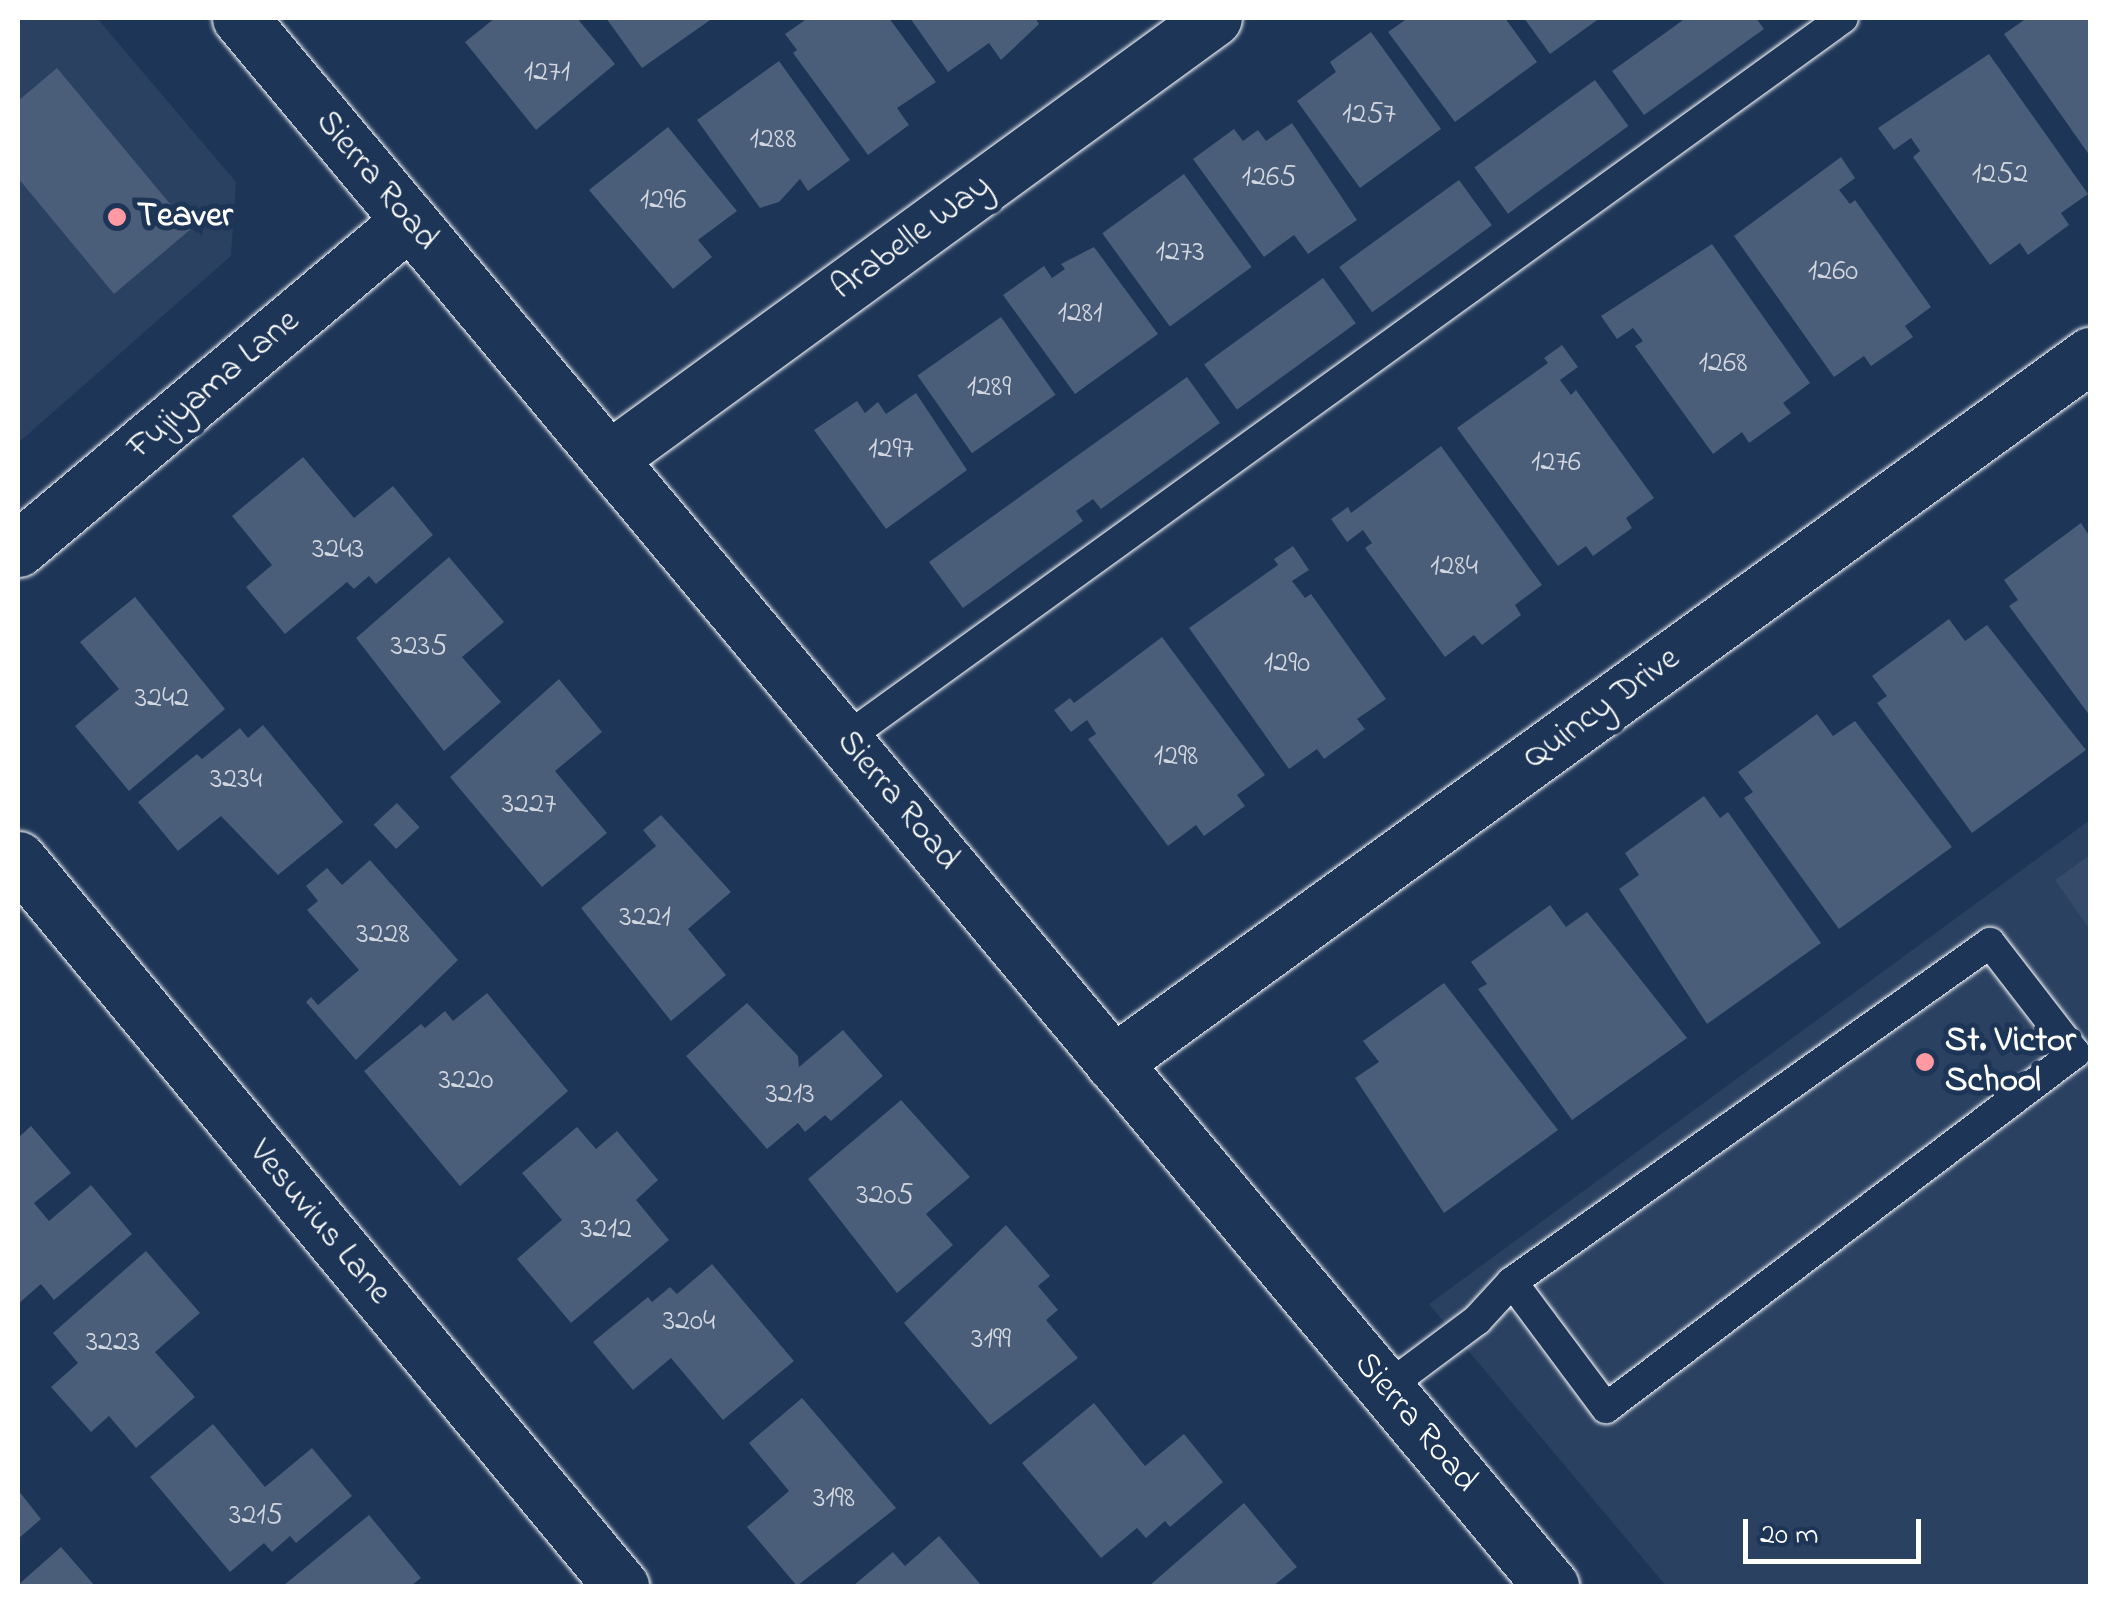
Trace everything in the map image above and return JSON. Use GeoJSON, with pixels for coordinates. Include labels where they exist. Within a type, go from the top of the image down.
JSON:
{"type":"FeatureCollection","features":[{"type":"Feature","properties":{"kind":"street","name":"Sierra Road"},"geometry":{"type":"LineString","coordinates":[[240,18],[1551,1586]]}},
{"type":"Feature","properties":{"kind":"street","name":"Arabelle Way"},"geometry":{"type":"LineString","coordinates":[[610,458],[1214,18]]}},
{"type":"Feature","properties":{"kind":"street","name":"Fujiyama Lane"},"geometry":{"type":"LineString","coordinates":[[18,549],[409,221]]}},
{"type":"Feature","properties":{"kind":"street","name":"Quincy Drive"},"geometry":{"type":"LineString","coordinates":[[1113,1063],[2090,355]]}},
{"type":"Feature","properties":{"kind":"street","name":"Vesuvius Lane"},"geometry":{"type":"LineString","coordinates":[[18,859],[620,1586]]}},
{"type":"Feature","properties":{"kind":"lane"},"geometry":{"type":"LineString","coordinates":[[846,739],[1844,18]]}},
{"type":"Feature","properties":{"kind":"lane"},"geometry":{"type":"LineString","coordinates":[[1386,1388],[1477,1320],[1512,1282],[1990,943],[2075,1053],[1606,1408],[1512,1282]]}},
{"type":"Feature","properties":{"kind":"shaded area"},"geometry":{"type":"Polygon","coordinates":[[[18,18],[97,18],[236,182],[231,256],[18,443],[18,18]]]}},
{"type":"Feature","properties":{"kind":"shaded area","name":"St. Victor School"},"geometry":{"type":"Polygon","coordinates":[[[2090,820],[2090,1586],[1666,1586],[1429,1304],[2090,820]]]}},
{"type":"Feature","properties":{"kind":"shaded area"},"geometry":{"type":"Polygon","coordinates":[[[2090,855],[2090,930],[2055,880],[2090,855]]]}},
{"type":"Feature","properties":{"kind":"building"},"geometry":{"type":"Polygon","coordinates":[[[495,18],[577,18],[615,64],[536,130],[465,42],[495,18]]]}},
{"type":"Feature","properties":{"kind":"building"},"geometry":{"type":"Polygon","coordinates":[[[606,18],[713,18],[642,68],[606,18]]]}},
{"type":"Feature","properties":{"kind":"building"},"geometry":{"type":"Polygon","coordinates":[[[808,18],[889,18],[936,82],[897,108],[909,125],[868,155],[793,53],[797,50],[785,34],[808,18]]]}},
{"type":"Feature","properties":{"kind":"building"},"geometry":{"type":"Polygon","coordinates":[[[910,18],[1035,18],[1039,24],[1001,60],[989,43],[948,72],[910,18]]]}},
{"type":"Feature","properties":{"kind":"building"},"geometry":{"type":"Polygon","coordinates":[[[1408,18],[1505,18],[1537,62],[1455,122],[1388,32],[1408,18]]]}},
{"type":"Feature","properties":{"kind":"building"},"geometry":{"type":"Polygon","coordinates":[[[1524,18],[1600,18],[1550,54],[1524,18]]]}},
{"type":"Feature","properties":{"kind":"building"},"geometry":{"type":"Polygon","coordinates":[[[1686,18],[1756,18],[1764,29],[1644,115],[1612,71],[1686,18]]]}},
{"type":"Feature","properties":{"kind":"building"},"geometry":{"type":"Polygon","coordinates":[[[2027,18],[2090,18],[2090,156],[2004,34],[2027,18]]]}},
{"type":"Feature","properties":{"kind":"building"},"geometry":{"type":"Polygon","coordinates":[[[1371,32],[1441,129],[1360,188],[1297,101],[1336,72],[1330,62],[1371,32]]]}},
{"type":"Feature","properties":{"kind":"building"},"geometry":{"type":"Polygon","coordinates":[[[1989,54],[2088,194],[2061,213],[2069,225],[2028,255],[2020,243],[1990,265],[1913,157],[1920,151],[1911,138],[1894,150],[1878,128],[1989,54]]]}},
{"type":"Feature","properties":{"kind":"building"},"geometry":{"type":"Polygon","coordinates":[[[779,61],[850,160],[808,191],[800,179],[779,202],[760,208],[697,120],[779,61]]]}},
{"type":"Feature","properties":{"kind":"building"},"geometry":{"type":"Polygon","coordinates":[[[57,68],[191,229],[114,294],[18,178],[18,101],[57,68]]]}},
{"type":"Feature","properties":{"kind":"building"},"geometry":{"type":"Polygon","coordinates":[[[1595,80],[1629,126],[1508,214],[1474,168],[1595,80]]]}},
{"type":"Feature","properties":{"kind":"building"},"geometry":{"type":"Polygon","coordinates":[[[1292,123],[1357,220],[1308,254],[1294,235],[1264,257],[1193,159],[1234,129],[1243,141],[1258,130],[1266,141],[1292,123]]]}},
{"type":"Feature","properties":{"kind":"building"},"geometry":{"type":"Polygon","coordinates":[[[668,127],[737,211],[698,240],[712,257],[673,289],[589,190],[668,127]]]}},
{"type":"Feature","properties":{"kind":"building"},"geometry":{"type":"Polygon","coordinates":[[[1841,157],[1855,178],[1839,190],[1850,204],[1855,200],[1931,307],[1905,326],[1913,337],[1871,366],[1864,356],[1834,377],[1734,236],[1841,157]]]}},
{"type":"Feature","properties":{"kind":"building"},"geometry":{"type":"Polygon","coordinates":[[[1184,174],[1252,267],[1170,326],[1102,233],[1184,174]]]}},
{"type":"Feature","properties":{"kind":"building"},"geometry":{"type":"Polygon","coordinates":[[[1459,180],[1492,225],[1372,312],[1339,267],[1459,180]]]}},
{"type":"Feature","properties":{"kind":"building"},"geometry":{"type":"Polygon","coordinates":[[[1712,244],[1810,383],[1783,403],[1791,413],[1749,443],[1742,432],[1713,454],[1635,346],[1643,341],[1633,328],[1617,339],[1601,316],[1712,244]]]}},
{"type":"Feature","properties":{"kind":"building"},"geometry":{"type":"Polygon","coordinates":[[[1094,247],[1158,334],[1075,394],[1003,295],[1044,266],[1052,278],[1065,269],[1061,264],[1094,247]]]}},
{"type":"Feature","properties":{"kind":"building"},"geometry":{"type":"Polygon","coordinates":[[[1323,278],[1356,323],[1237,410],[1204,364],[1323,278]]]}},
{"type":"Feature","properties":{"kind":"building"},"geometry":{"type":"Polygon","coordinates":[[[1001,317],[1055,395],[972,453],[917,376],[1001,317]]]}},
{"type":"Feature","properties":{"kind":"building"},"geometry":{"type":"Polygon","coordinates":[[[1562,345],[1578,367],[1560,380],[1571,395],[1576,390],[1654,498],[1626,518],[1632,528],[1593,556],[1586,546],[1558,566],[1457,428],[1548,363],[1544,358],[1562,345]]]}},
{"type":"Feature","properties":{"kind":"building"},"geometry":{"type":"Polygon","coordinates":[[[1187,377],[1220,423],[1101,509],[1093,499],[1076,511],[1083,521],[963,608],[929,562],[1187,377]]]}},
{"type":"Feature","properties":{"kind":"building"},"geometry":{"type":"Polygon","coordinates":[[[916,393],[967,470],[886,529],[814,430],[857,401],[865,413],[878,402],[886,414],[916,393]]]}},
{"type":"Feature","properties":{"kind":"building"},"geometry":{"type":"Polygon","coordinates":[[[1441,446],[1542,585],[1515,605],[1521,615],[1482,645],[1474,635],[1445,657],[1365,548],[1372,543],[1363,530],[1347,542],[1331,519],[1348,507],[1351,513],[1441,446]]]}},
{"type":"Feature","properties":{"kind":"building"},"geometry":{"type":"Polygon","coordinates":[[[303,457],[354,518],[393,486],[433,535],[376,584],[369,576],[354,589],[347,582],[285,634],[246,587],[272,565],[232,516],[303,457]]]}},
{"type":"Feature","properties":{"kind":"building"},"geometry":{"type":"Polygon","coordinates":[[[2081,523],[2090,537],[2090,716],[2009,606],[2018,600],[2004,580],[2081,523]]]}},
{"type":"Feature","properties":{"kind":"building"},"geometry":{"type":"Polygon","coordinates":[[[1293,546],[1309,570],[1292,581],[1305,598],[1311,594],[1386,699],[1357,719],[1365,729],[1324,759],[1317,749],[1289,769],[1189,628],[1278,565],[1274,559],[1293,546]]]}},
{"type":"Feature","properties":{"kind":"building"},"geometry":{"type":"Polygon","coordinates":[[[449,557],[504,622],[462,657],[501,702],[444,751],[356,638],[449,557]]]}},
{"type":"Feature","properties":{"kind":"building"},"geometry":{"type":"Polygon","coordinates":[[[135,597],[225,709],[129,791],[75,726],[119,689],[80,642],[135,597]]]}},
{"type":"Feature","properties":{"kind":"building"},"geometry":{"type":"Polygon","coordinates":[[[1949,619],[1965,641],[1987,625],[2086,750],[1972,833],[1877,703],[1887,696],[1872,676],[1949,619]]]}},
{"type":"Feature","properties":{"kind":"building"},"geometry":{"type":"Polygon","coordinates":[[[1162,637],[1265,775],[1237,795],[1245,806],[1204,836],[1196,825],[1168,846],[1088,739],[1096,734],[1087,720],[1071,732],[1054,710],[1070,698],[1074,703],[1162,637]]]}},
{"type":"Feature","properties":{"kind":"building"},"geometry":{"type":"Polygon","coordinates":[[[559,679],[602,732],[555,771],[607,833],[542,887],[450,777],[559,679]]]}},
{"type":"Feature","properties":{"kind":"building"},"geometry":{"type":"Polygon","coordinates":[[[1817,714],[1833,736],[1855,721],[1952,847],[1839,929],[1744,798],[1753,792],[1738,772],[1817,714]]]}},
{"type":"Feature","properties":{"kind":"building"},"geometry":{"type":"Polygon","coordinates":[[[263,725],[343,822],[278,875],[221,816],[178,851],[138,802],[197,754],[202,759],[240,728],[248,738],[263,725]]]}},
{"type":"Feature","properties":{"kind":"building"},"geometry":{"type":"Polygon","coordinates":[[[1704,796],[1720,818],[1728,812],[1821,943],[1707,1024],[1619,889],[1639,875],[1625,853],[1704,796]]]}},
{"type":"Feature","properties":{"kind":"building"},"geometry":{"type":"Polygon","coordinates":[[[397,803],[420,827],[396,849],[374,825],[397,803]]]}},
{"type":"Feature","properties":{"kind":"building"},"geometry":{"type":"Polygon","coordinates":[[[661,815],[731,892],[688,929],[726,975],[671,1021],[581,908],[656,846],[643,830],[661,815]]]}},
{"type":"Feature","properties":{"kind":"building"},"geometry":{"type":"Polygon","coordinates":[[[370,860],[458,960],[356,1060],[306,1002],[311,997],[318,1005],[359,970],[307,910],[318,901],[306,886],[327,868],[342,885],[370,860]]]}},
{"type":"Feature","properties":{"kind":"building"},"geometry":{"type":"Polygon","coordinates":[[[1550,905],[1566,927],[1587,912],[1687,1038],[1572,1120],[1478,989],[1487,984],[1471,962],[1550,905]]]}},
{"type":"Feature","properties":{"kind":"building"},"geometry":{"type":"Polygon","coordinates":[[[1444,983],[1558,1130],[1444,1213],[1355,1078],[1379,1062],[1363,1041],[1444,983]]]}},
{"type":"Feature","properties":{"kind":"building"},"geometry":{"type":"Polygon","coordinates":[[[487,993],[568,1091],[460,1186],[364,1071],[421,1024],[425,1028],[445,1011],[453,1021],[487,993]]]}},
{"type":"Feature","properties":{"kind":"building"},"geometry":{"type":"Polygon","coordinates":[[[747,1003],[798,1056],[799,1067],[843,1030],[883,1076],[831,1121],[825,1115],[805,1132],[798,1123],[767,1149],[686,1056],[747,1003]]]}},
{"type":"Feature","properties":{"kind":"building"},"geometry":{"type":"Polygon","coordinates":[[[901,1100],[970,1177],[926,1214],[953,1245],[897,1293],[808,1179],[901,1100]]]}},
{"type":"Feature","properties":{"kind":"building"},"geometry":{"type":"Polygon","coordinates":[[[31,1126],[71,1173],[34,1203],[49,1221],[91,1185],[132,1234],[54,1300],[41,1284],[18,1304],[18,1138],[31,1126]]]}},
{"type":"Feature","properties":{"kind":"building"},"geometry":{"type":"Polygon","coordinates":[[[577,1127],[596,1149],[617,1131],[658,1180],[636,1200],[669,1240],[571,1323],[517,1259],[562,1220],[522,1173],[577,1127]]]}},
{"type":"Feature","properties":{"kind":"building"},"geometry":{"type":"Polygon","coordinates":[[[1006,1225],[1050,1276],[1038,1286],[1058,1310],[1046,1320],[1078,1358],[990,1425],[904,1323],[1006,1225]]]}},
{"type":"Feature","properties":{"kind":"building"},"geometry":{"type":"Polygon","coordinates":[[[146,1251],[200,1313],[155,1352],[195,1397],[136,1448],[109,1416],[91,1432],[51,1387],[78,1363],[53,1333],[146,1251]]]}},
{"type":"Feature","properties":{"kind":"building"},"geometry":{"type":"Polygon","coordinates":[[[712,1264],[794,1361],[723,1420],[671,1358],[633,1390],[593,1342],[648,1297],[652,1302],[670,1287],[677,1294],[712,1264]]]}},
{"type":"Feature","properties":{"kind":"building"},"geometry":{"type":"Polygon","coordinates":[[[802,1398],[896,1508],[797,1586],[747,1527],[789,1491],[749,1443],[802,1398]]]}},
{"type":"Feature","properties":{"kind":"building"},"geometry":{"type":"Polygon","coordinates":[[[1094,1403],[1145,1466],[1184,1434],[1223,1482],[1170,1527],[1165,1521],[1146,1538],[1137,1528],[1101,1558],[1022,1463],[1094,1403]]]}},
{"type":"Feature","properties":{"kind":"building"},"geometry":{"type":"Polygon","coordinates":[[[213,1424],[265,1487],[312,1448],[352,1496],[296,1543],[290,1536],[272,1552],[264,1543],[230,1572],[150,1477],[213,1424]]]}},
{"type":"Feature","properties":{"kind":"building"},"geometry":{"type":"Polygon","coordinates":[[[18,1490],[41,1519],[18,1539],[18,1490]]]}},
{"type":"Feature","properties":{"kind":"building"},"geometry":{"type":"Polygon","coordinates":[[[1244,1503],[1297,1567],[1273,1586],[1149,1586],[1244,1503]]]}},
{"type":"Feature","properties":{"kind":"building"},"geometry":{"type":"Polygon","coordinates":[[[369,1515],[421,1578],[411,1586],[283,1586],[369,1515]]]}},
{"type":"Feature","properties":{"kind":"building"},"geometry":{"type":"Polygon","coordinates":[[[939,1536],[982,1586],[853,1586],[893,1552],[905,1566],[939,1536]]]}},
{"type":"Feature","properties":{"kind":"building"},"geometry":{"type":"Polygon","coordinates":[[[61,1547],[95,1586],[18,1586],[18,1585],[61,1547]]]}},
{"type":"Feature","properties":{"kind":"place","name":"Teaver"},"geometry":{"type":"Point","coordinates":[117,217]}},
{"type":"Feature","properties":{"kind":"place","name":"St. Victor School"},"geometry":{"type":"Point","coordinates":[1925,1062]}}]}
